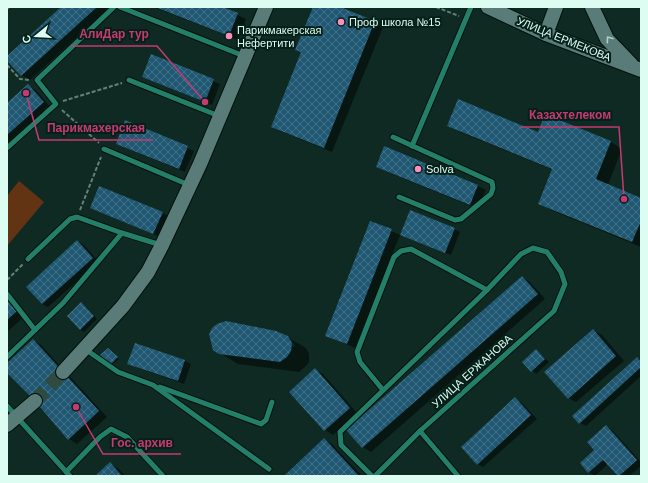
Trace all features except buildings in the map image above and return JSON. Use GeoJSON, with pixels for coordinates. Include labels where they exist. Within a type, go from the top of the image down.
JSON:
{"type":"FeatureCollection","features":[{"type":"Feature","properties":{"kind":"main road"},"geometry":{"type":"LineString","coordinates":[[63,372],[123,306],[148,272],[190,185],[266,7]]}},
{"type":"Feature","properties":{"kind":"main road","name":"УЛИЦА ЕРМЕКОВА"},"geometry":{"type":"LineString","coordinates":[[488,7],[546,34],[637,68]]}},
{"type":"Feature","properties":{"kind":"main road"},"geometry":{"type":"LineString","coordinates":[[546,34],[556,7]]}},
{"type":"Feature","properties":{"kind":"main road"},"geometry":{"type":"LineString","coordinates":[[592,7],[607,39],[637,68]]}},
{"type":"Feature","properties":{"kind":"main road"},"geometry":{"type":"LineString","coordinates":[[12,421],[35,401]]}},
{"type":"Feature","properties":{"kind":"lane"},"geometry":{"type":"LineString","coordinates":[[7,148],[56,104],[37,80],[114,7]]}},
{"type":"Feature","properties":{"kind":"lane"},"geometry":{"type":"LineString","coordinates":[[120,7],[244,57]]}},
{"type":"Feature","properties":{"kind":"lane"},"geometry":{"type":"LineString","coordinates":[[412,146],[471,7]]}},
{"type":"Feature","properties":{"kind":"lane"},"geometry":{"type":"LineString","coordinates":[[129,80],[220,117]]}},
{"type":"Feature","properties":{"kind":"lane"},"geometry":{"type":"LineString","coordinates":[[393,137],[492,182],[493,188],[491,194],[461,219],[456,220],[399,197]]}},
{"type":"Feature","properties":{"kind":"lane"},"geometry":{"type":"LineString","coordinates":[[104,148],[190,185]]}},
{"type":"Feature","properties":{"kind":"lane"},"geometry":{"type":"LineString","coordinates":[[28,259],[70,219],[77,217],[162,245]]}},
{"type":"Feature","properties":{"kind":"lane"},"geometry":{"type":"LineString","coordinates":[[7,357],[63,303],[122,233]]}},
{"type":"Feature","properties":{"kind":"lane","name":"УЛИЦА ЕРЖАНОВА"},"geometry":{"type":"LineString","coordinates":[[375,476],[420,431],[554,311],[565,284],[561,272],[547,252],[533,248],[521,254],[487,290]]}},
{"type":"Feature","properties":{"kind":"lane"},"geometry":{"type":"LineString","coordinates":[[372,476],[341,446],[340,432],[487,290],[411,249],[401,251],[394,257],[357,352],[360,362],[383,390]]}},
{"type":"Feature","properties":{"kind":"lane"},"geometry":{"type":"LineString","coordinates":[[7,294],[35,330]]}},
{"type":"Feature","properties":{"kind":"lane"},"geometry":{"type":"LineString","coordinates":[[84,349],[118,372],[261,424],[266,420],[272,402]]}},
{"type":"Feature","properties":{"kind":"lane"},"geometry":{"type":"LineString","coordinates":[[153,385],[269,469]]}},
{"type":"Feature","properties":{"kind":"lane"},"geometry":{"type":"LineString","coordinates":[[7,406],[12,421],[68,474],[100,436],[111,429],[127,437],[163,476]]}},
{"type":"Feature","properties":{"kind":"lane"},"geometry":{"type":"LineString","coordinates":[[420,431],[458,476]]}},
{"type":"Feature","properties":{"kind":"path"},"geometry":{"type":"LineString","coordinates":[[436,7],[466,18]]}},
{"type":"Feature","properties":{"kind":"path"},"geometry":{"type":"LineString","coordinates":[[7,65],[20,79],[37,80]]}},
{"type":"Feature","properties":{"kind":"path"},"geometry":{"type":"LineString","coordinates":[[77,217],[104,148],[56,104],[129,80]]}},
{"type":"Feature","properties":{"kind":"path"},"geometry":{"type":"LineString","coordinates":[[7,280],[28,259]]}},
{"type":"Feature","properties":{"kind":"shaded area"},"geometry":{"type":"Polygon","coordinates":[[[19,181],[44,202],[7,246],[7,196],[19,181]]]}},
{"type":"Feature","properties":{"kind":"tunnel"},"geometry":{"type":"LineString","coordinates":[[35,401],[63,372]]}},
{"type":"Feature","properties":{"kind":"place","name":"Проф школа №15"},"geometry":{"type":"Point","coordinates":[341,22]}},
{"type":"Feature","properties":{"kind":"place","name":"Парикмакерская Нефертити"},"geometry":{"type":"Point","coordinates":[229,36]}},
{"type":"Feature","properties":{"kind":"place","name":"Парикмахерская"},"geometry":{"type":"Point","coordinates":[26,93]}},
{"type":"Feature","properties":{"kind":"place","name":"АлиДар тур"},"geometry":{"type":"Point","coordinates":[205,102]}},
{"type":"Feature","properties":{"kind":"place","name":"Solva"},"geometry":{"type":"Point","coordinates":[418,169]}},
{"type":"Feature","properties":{"kind":"place","name":"Казахтелеком"},"geometry":{"type":"Point","coordinates":[624,199]}},
{"type":"Feature","properties":{"kind":"place","name":"Гос. архив"},"geometry":{"type":"Point","coordinates":[76,407]}}]}
